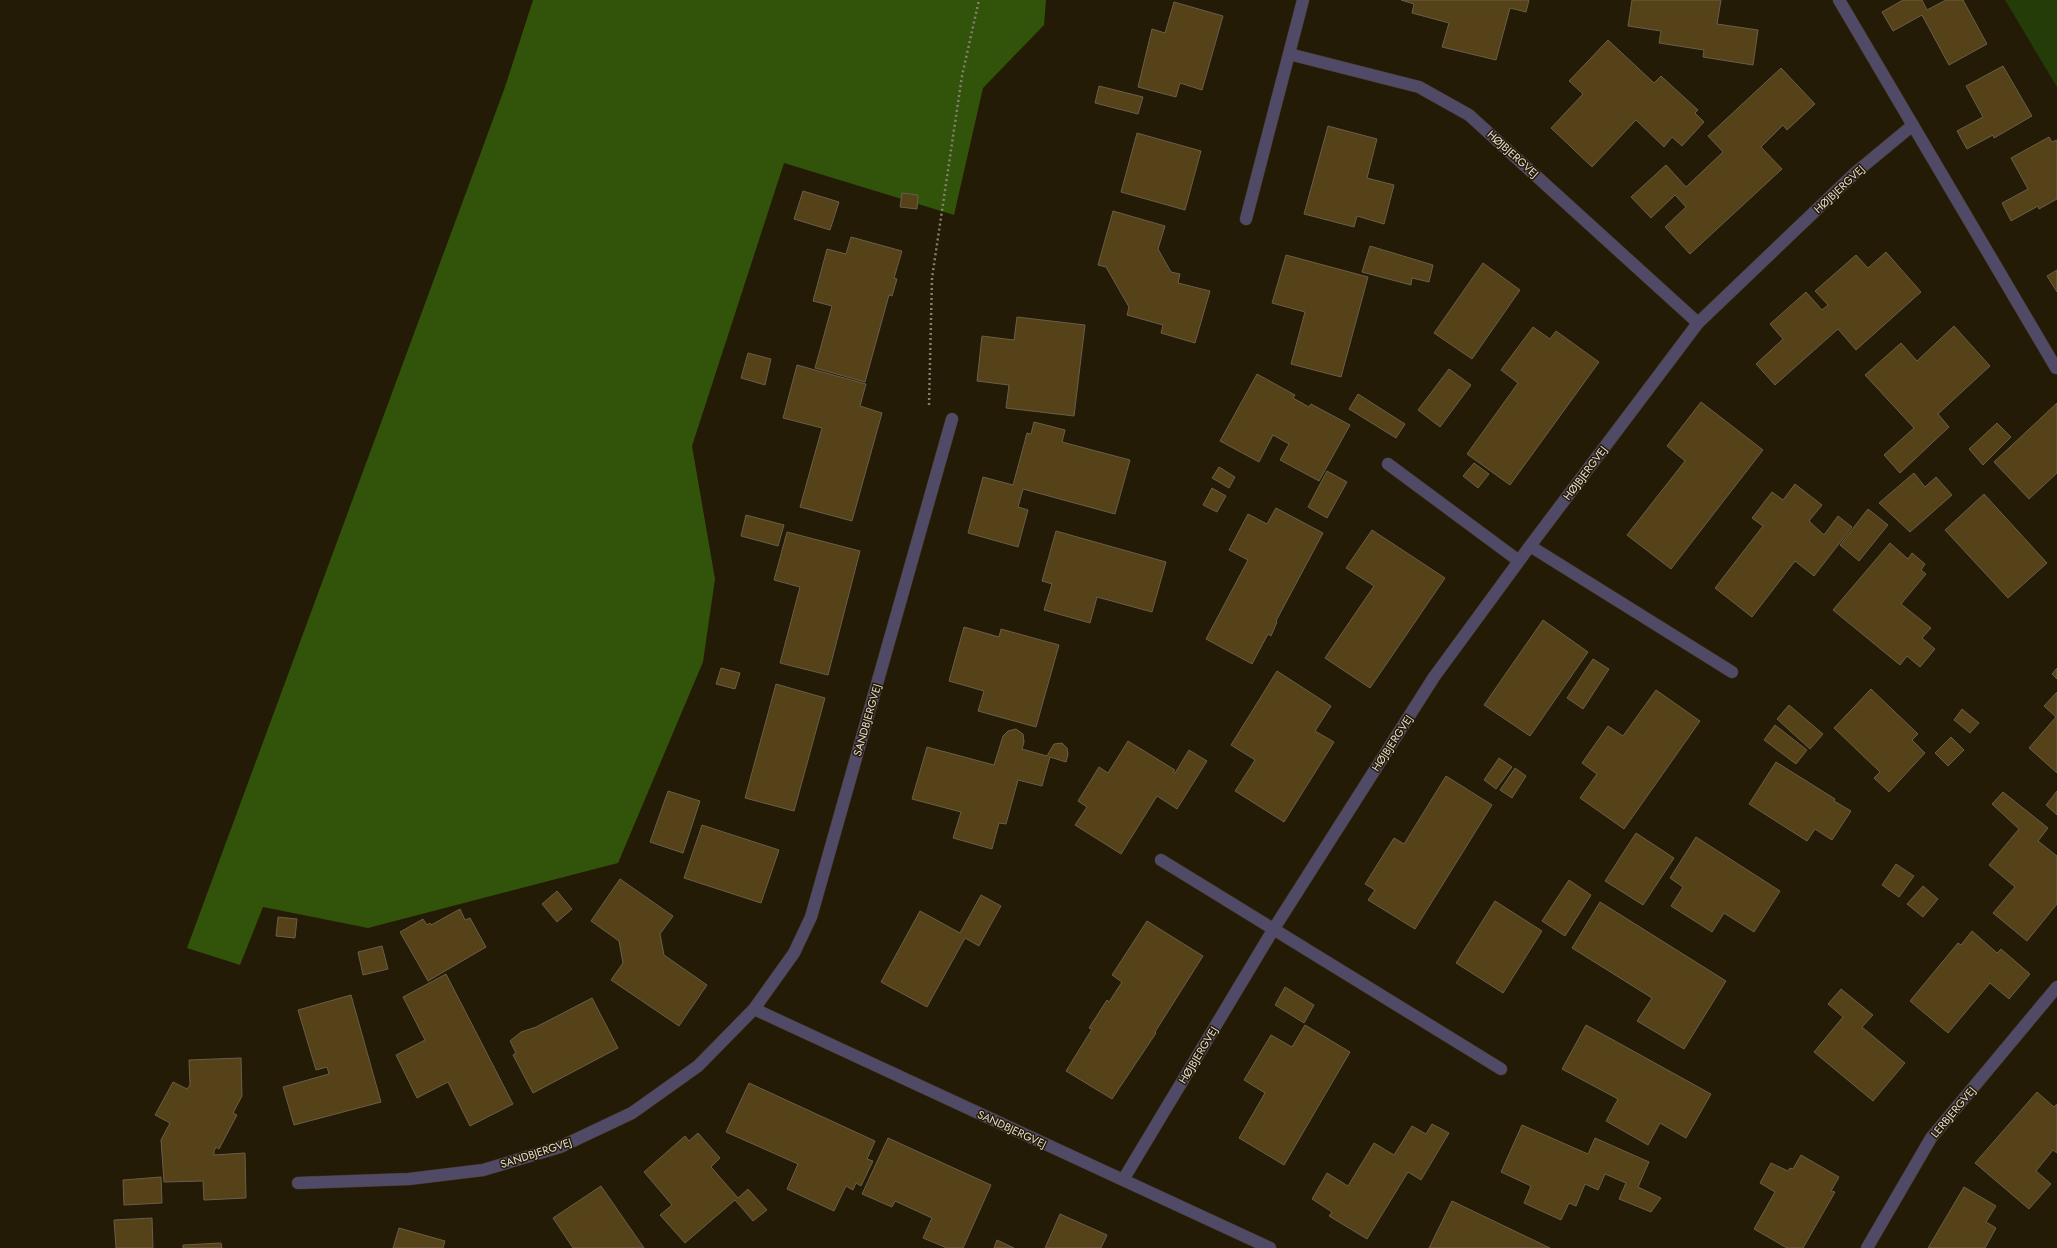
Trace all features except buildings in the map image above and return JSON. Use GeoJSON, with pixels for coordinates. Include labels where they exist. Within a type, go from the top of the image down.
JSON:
{"type":"FeatureCollection","features":[{"type":"Feature","properties":{"kind":"street"},"geometry":{"type":"LineString","coordinates":[[1246,219],[1303,0]]}},
{"type":"Feature","properties":{"kind":"street"},"geometry":{"type":"LineString","coordinates":[[1839,0],[2056,368]]}},
{"type":"Feature","properties":{"kind":"street","name":"HØJBJERGVEJ"},"geometry":{"type":"LineString","coordinates":[[1289,54],[1419,87],[1469,115],[1698,323]]}},
{"type":"Feature","properties":{"kind":"street","name":"HØJBJERGVEJ"},"geometry":{"type":"LineString","coordinates":[[1123,1180],[1273,930],[1434,678],[1530,546],[1698,323],[1855,173],[1913,125]]}},
{"type":"Feature","properties":{"kind":"street","name":"SANDBJERGVEJ"},"geometry":{"type":"LineString","coordinates":[[298,1183],[410,1178],[483,1170],[560,1147],[632,1113],[692,1070],[754,1009],[794,953],[811,917],[952,419]]}},
{"type":"Feature","properties":{"kind":"street"},"geometry":{"type":"LineString","coordinates":[[1388,464],[1519,561]]}},
{"type":"Feature","properties":{"kind":"street"},"geometry":{"type":"LineString","coordinates":[[1530,546],[1732,672]]}},
{"type":"Feature","properties":{"kind":"street"},"geometry":{"type":"LineString","coordinates":[[1160,860],[1501,1069]]}},
{"type":"Feature","properties":{"kind":"street","name":"LERBJERGVEJ"},"geometry":{"type":"LineString","coordinates":[[1867,1248],[1931,1138],[2057,987]]}},
{"type":"Feature","properties":{"kind":"street","name":"SANDBJERGVEJ"},"geometry":{"type":"LineString","coordinates":[[754,1009],[1270,1248]]}},
{"type":"Feature","properties":{"kind":"path"},"geometry":{"type":"LineString","coordinates":[[952,419],[929,408],[932,278],[962,76],[979,0]]}},
{"type":"Feature","properties":{"kind":"green space"},"geometry":{"type":"Polygon","coordinates":[[[533,0],[1046,0],[1044,25],[983,88],[954,215],[784,163],[692,446],[715,579],[703,662],[618,863],[368,928],[263,907],[240,965],[187,948],[505,87],[533,0]]]}},
{"type":"Feature","properties":{"kind":"green space"},"geometry":{"type":"Polygon","coordinates":[[[2005,0],[2057,0],[2057,87],[2005,0]]]}}]}
